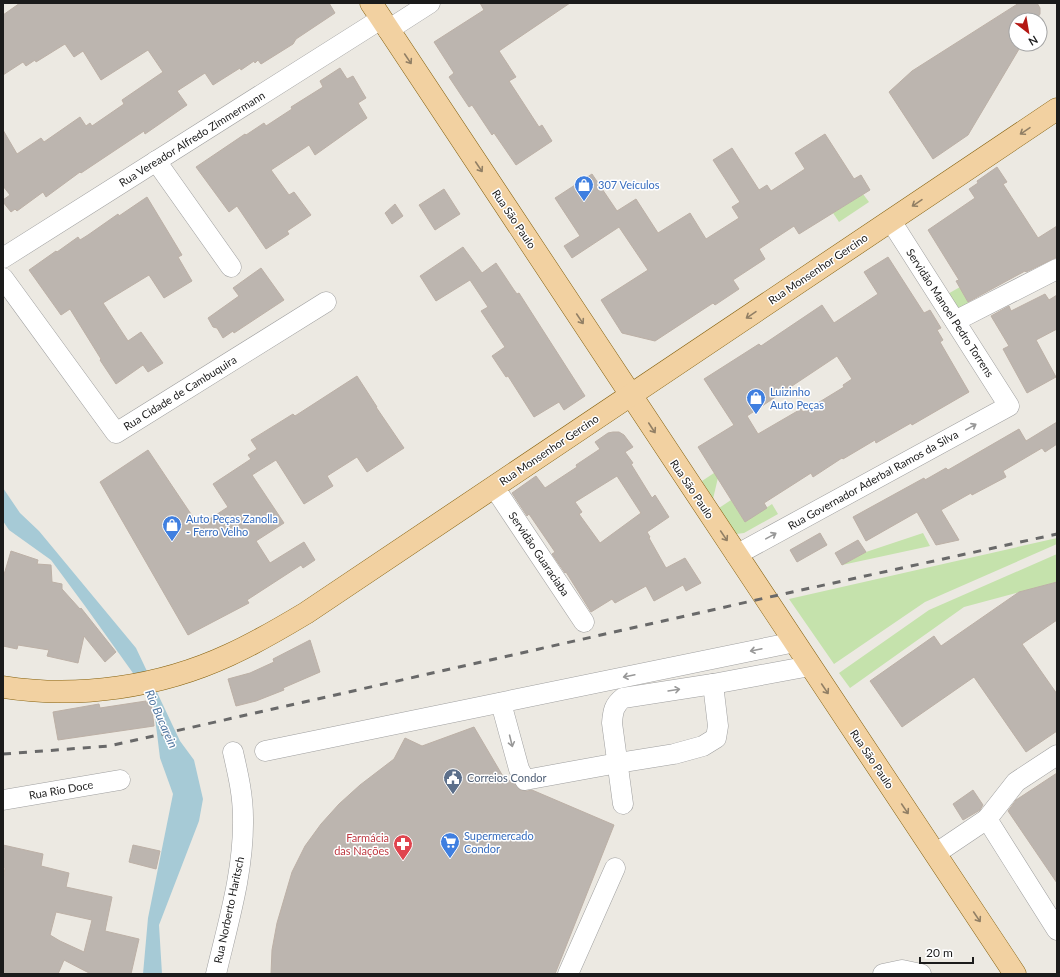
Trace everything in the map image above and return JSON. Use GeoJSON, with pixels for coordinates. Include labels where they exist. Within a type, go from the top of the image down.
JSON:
{"type":"FeatureCollection","features":[{"type":"Feature","properties":{"kind":"main road","name":"Rua São Paulo"},"geometry":{"type":"LineString","coordinates":[[380,17],[1015,974]]}},
{"type":"Feature","properties":{"kind":"main road","name":"Rua Monsenhor Gercino"},"geometry":{"type":"LineString","coordinates":[[3,687],[22,690],[57,692],[87,691],[167,678],[228,656],[265,638],[306,613],[1057,109]]}},
{"type":"Feature","properties":{"kind":"street","name":"Rua Vereador Alfredo Zimmermann"},"geometry":{"type":"LineString","coordinates":[[3,258],[156,162],[380,17],[430,3]]}},
{"type":"Feature","properties":{"kind":"street"},"geometry":{"type":"LineString","coordinates":[[156,162],[231,266]]}},
{"type":"Feature","properties":{"kind":"street","name":"Servidão Manoel Pedro Torrens"},"geometry":{"type":"LineString","coordinates":[[891,221],[1009,406]]}},
{"type":"Feature","properties":{"kind":"street"},"geometry":{"type":"LineString","coordinates":[[955,321],[1057,269]]}},
{"type":"Feature","properties":{"kind":"street","name":"Rua Cidade de Cambuquira"},"geometry":{"type":"LineString","coordinates":[[3,278],[116,433],[326,302]]}},
{"type":"Feature","properties":{"kind":"street","name":"Rua Governador Aderbal Ramos da Silva"},"geometry":{"type":"LineString","coordinates":[[736,555],[1009,406]]}},
{"type":"Feature","properties":{"kind":"street","name":"Servidão Guaraciaba"},"geometry":{"type":"LineString","coordinates":[[494,487],[584,622]]}},
{"type":"Feature","properties":{"kind":"street"},"geometry":{"type":"LineString","coordinates":[[265,751],[795,642]]}},
{"type":"Feature","properties":{"kind":"street"},"geometry":{"type":"LineString","coordinates":[[623,804],[612,723],[613,710],[616,703],[624,698],[713,684],[810,666]]}},
{"type":"Feature","properties":{"kind":"street"},"geometry":{"type":"LineString","coordinates":[[501,703],[519,769],[525,780],[618,762],[674,754],[704,746],[716,738],[718,726],[713,684]]}},
{"type":"Feature","properties":{"kind":"street","name":"Rua Norberto Haritsch"},"geometry":{"type":"LineString","coordinates":[[216,974],[235,893],[241,852],[243,818],[241,792],[233,752]]}},
{"type":"Feature","properties":{"kind":"street"},"geometry":{"type":"LineString","coordinates":[[935,854],[987,819],[1016,782],[1057,755]]}},
{"type":"Feature","properties":{"kind":"street","name":"Rua Rio Doce"},"geometry":{"type":"LineString","coordinates":[[3,800],[120,780]]}},
{"type":"Feature","properties":{"kind":"street"},"geometry":{"type":"LineString","coordinates":[[987,819],[1057,930]]}},
{"type":"Feature","properties":{"kind":"street"},"geometry":{"type":"LineString","coordinates":[[568,974],[615,868]]}},
{"type":"Feature","properties":{"kind":"street"},"geometry":{"type":"LineString","coordinates":[[883,974],[902,970],[921,974]]}},
{"type":"Feature","properties":{"kind":"green space"},"geometry":{"type":"Polygon","coordinates":[[[863,194],[869,202],[839,222],[833,213],[863,194]]]}},
{"type":"Feature","properties":{"kind":"green space"},"geometry":{"type":"Polygon","coordinates":[[[960,287],[971,308],[958,315],[946,295],[960,287]]]}},
{"type":"Feature","properties":{"kind":"green space"},"geometry":{"type":"Polygon","coordinates":[[[720,469],[713,499],[702,481],[720,469]]]}},
{"type":"Feature","properties":{"kind":"green space"},"geometry":{"type":"Polygon","coordinates":[[[731,500],[745,522],[772,504],[778,514],[744,533],[736,534],[719,508],[731,500]]]}},
{"type":"Feature","properties":{"kind":"green space"},"geometry":{"type":"Polygon","coordinates":[[[923,533],[930,546],[842,565],[866,552],[923,533]]]}},
{"type":"Feature","properties":{"kind":"green space"},"geometry":{"type":"Polygon","coordinates":[[[1057,538],[1057,544],[925,602],[834,664],[789,599],[1057,538]]]}},
{"type":"Feature","properties":{"kind":"green space"},"geometry":{"type":"Polygon","coordinates":[[[1057,554],[1057,582],[964,607],[850,688],[839,673],[929,610],[1057,554]]]}},
{"type":"Feature","properties":{"kind":"water","name":"Rio Bucarein"},"geometry":{"type":"Polygon","coordinates":[[[3,488],[20,513],[39,531],[136,648],[180,741],[194,760],[203,799],[199,821],[159,925],[162,974],[143,974],[148,918],[173,794],[160,758],[153,701],[51,560],[9,530],[3,521],[3,488]]]}},
{"type":"Feature","properties":{"kind":"building"},"geometry":{"type":"Polygon","coordinates":[[[20,3],[329,3],[335,13],[296,39],[293,44],[261,64],[258,60],[255,63],[254,61],[213,85],[205,73],[177,91],[187,105],[145,134],[144,131],[81,173],[80,172],[46,197],[43,192],[17,211],[15,209],[11,212],[3,202],[3,200],[10,195],[3,186],[3,130],[17,154],[41,138],[44,142],[80,117],[86,126],[90,123],[92,126],[124,104],[122,100],[163,72],[148,50],[101,80],[83,51],[74,57],[65,44],[36,62],[35,60],[26,66],[23,62],[3,75],[3,15],[20,3]]]}},
{"type":"Feature","properties":{"kind":"building"},"geometry":{"type":"Polygon","coordinates":[[[480,3],[570,3],[499,51],[516,77],[509,81],[539,127],[542,125],[552,141],[516,165],[494,133],[492,135],[472,105],[469,107],[449,77],[454,73],[434,42],[484,10],[480,3]]]}},
{"type":"Feature","properties":{"kind":"building"},"geometry":{"type":"Polygon","coordinates":[[[1019,3],[1037,3],[1040,8],[1040,12],[1008,12],[1008,52],[1017,52],[968,135],[933,159],[889,92],[912,71],[1019,3]]]}},
{"type":"Feature","properties":{"kind":"building"},"geometry":{"type":"Polygon","coordinates":[[[340,68],[347,79],[353,76],[366,98],[358,103],[367,118],[315,155],[309,145],[271,170],[289,195],[294,192],[311,215],[287,231],[289,234],[266,249],[237,206],[229,212],[196,167],[245,134],[246,135],[264,123],[266,126],[292,109],[291,107],[323,87],[320,81],[340,68]]]}},
{"type":"Feature","properties":{"kind":"building"},"geometry":{"type":"Polygon","coordinates":[[[825,134],[854,179],[861,175],[870,190],[799,234],[794,226],[759,249],[765,259],[733,280],[739,289],[715,305],[713,303],[655,341],[622,333],[601,300],[648,270],[619,227],[572,258],[564,246],[580,236],[555,198],[592,174],[617,211],[636,199],[658,233],[690,213],[706,239],[739,218],[732,207],[740,202],[713,160],[732,148],[759,190],[767,185],[771,191],[805,169],[795,153],[825,134]]]}},
{"type":"Feature","properties":{"kind":"building"},"geometry":{"type":"Polygon","coordinates":[[[997,167],[1007,182],[1003,184],[1038,238],[1057,226],[1057,257],[1026,272],[1025,271],[968,302],[956,281],[959,280],[928,230],[975,198],[969,189],[978,183],[977,181],[997,167]]]}},
{"type":"Feature","properties":{"kind":"building"},"geometry":{"type":"Polygon","coordinates":[[[444,189],[460,214],[435,230],[419,205],[444,189]]]}},
{"type":"Feature","properties":{"kind":"building"},"geometry":{"type":"Polygon","coordinates":[[[147,197],[182,255],[178,257],[192,281],[164,298],[149,275],[103,303],[128,341],[141,332],[163,363],[148,372],[143,365],[116,384],[70,309],[61,315],[29,270],[78,237],[80,240],[118,214],[119,216],[147,197]]]}},
{"type":"Feature","properties":{"kind":"building"},"geometry":{"type":"Polygon","coordinates":[[[395,204],[403,216],[392,224],[385,213],[395,204]]]}},
{"type":"Feature","properties":{"kind":"building"},"geometry":{"type":"Polygon","coordinates":[[[463,247],[482,273],[496,263],[517,294],[519,293],[585,396],[564,410],[559,402],[534,417],[508,376],[506,377],[492,356],[505,347],[481,311],[488,307],[470,280],[436,301],[420,276],[463,247]]]}},
{"type":"Feature","properties":{"kind":"building"},"geometry":{"type":"Polygon","coordinates":[[[888,257],[924,313],[930,310],[941,328],[937,330],[943,340],[940,342],[969,392],[912,425],[911,423],[876,443],[875,440],[843,459],[842,458],[813,477],[811,473],[764,503],[767,508],[745,522],[698,447],[734,425],[704,379],[759,344],[761,346],[822,305],[834,323],[878,294],[864,272],[888,257]],[[837,356],[747,416],[758,434],[801,409],[803,412],[844,387],[843,385],[852,379],[837,356]]]}},
{"type":"Feature","properties":{"kind":"building"},"geometry":{"type":"Polygon","coordinates":[[[261,268],[284,300],[234,333],[233,331],[223,338],[217,328],[213,327],[208,318],[239,296],[233,288],[261,268]]]}},
{"type":"Feature","properties":{"kind":"building"},"geometry":{"type":"Polygon","coordinates":[[[1045,294],[1049,300],[1057,295],[1057,329],[1036,340],[1056,377],[1027,393],[1003,349],[1009,346],[991,316],[1009,306],[1011,311],[1045,294]]]}},
{"type":"Feature","properties":{"kind":"building"},"geometry":{"type":"Polygon","coordinates":[[[357,376],[404,448],[367,472],[357,457],[327,476],[333,486],[304,504],[276,460],[252,475],[284,523],[256,541],[270,563],[304,542],[315,560],[303,568],[301,565],[247,600],[249,603],[188,635],[100,482],[148,450],[199,526],[228,507],[213,484],[251,459],[248,455],[257,449],[251,440],[293,414],[295,416],[357,376]]]}},
{"type":"Feature","properties":{"kind":"building"},"geometry":{"type":"Polygon","coordinates":[[[1057,422],[1057,444],[1045,452],[1042,448],[1003,471],[1006,477],[972,495],[971,493],[941,510],[959,540],[936,545],[917,512],[866,541],[853,517],[924,478],[925,480],[946,468],[948,470],[1019,429],[1026,441],[1057,422]]]}},
{"type":"Feature","properties":{"kind":"building"},"geometry":{"type":"Polygon","coordinates":[[[619,432],[624,435],[633,447],[625,452],[633,463],[631,464],[652,498],[655,495],[669,517],[647,532],[666,568],[685,558],[701,583],[686,591],[683,585],[654,601],[646,586],[615,603],[612,599],[591,612],[566,572],[565,573],[552,554],[555,552],[529,514],[527,516],[512,493],[536,476],[545,488],[577,467],[576,465],[600,449],[595,442],[608,433],[619,432]],[[617,476],[575,502],[582,512],[579,514],[600,543],[641,513],[617,476]]]}},
{"type":"Feature","properties":{"kind":"building"},"geometry":{"type":"Polygon","coordinates":[[[820,533],[827,545],[797,562],[790,550],[820,533]]]}},
{"type":"Feature","properties":{"kind":"building"},"geometry":{"type":"Polygon","coordinates":[[[858,540],[866,552],[842,565],[835,553],[858,540]]]}},
{"type":"Feature","properties":{"kind":"building"},"geometry":{"type":"Polygon","coordinates":[[[11,551],[38,560],[37,564],[51,565],[52,582],[62,584],[62,589],[80,609],[81,608],[116,652],[105,662],[84,636],[78,663],[47,656],[49,650],[18,645],[17,649],[3,646],[3,578],[11,551]]]}},
{"type":"Feature","properties":{"kind":"building"},"geometry":{"type":"Polygon","coordinates":[[[1057,582],[1057,620],[1022,644],[1057,694],[1057,731],[1026,752],[974,677],[902,727],[870,681],[934,636],[941,646],[1019,592],[1057,582]]]}},
{"type":"Feature","properties":{"kind":"building"},"geometry":{"type":"Polygon","coordinates":[[[310,640],[320,672],[283,688],[284,690],[256,701],[236,706],[228,679],[250,673],[274,662],[273,659],[310,640]]]}},
{"type":"Feature","properties":{"kind":"building"},"geometry":{"type":"Polygon","coordinates":[[[146,701],[146,703],[151,702],[154,726],[58,740],[53,712],[99,704],[100,708],[146,701]]]}},
{"type":"Feature","properties":{"kind":"building","name":"Supermercado Condor"},"geometry":{"type":"Polygon","coordinates":[[[474,727],[504,778],[513,782],[520,790],[532,790],[614,825],[555,974],[271,974],[272,950],[277,923],[292,872],[305,846],[321,824],[339,804],[360,785],[394,759],[405,738],[422,746],[474,727]]]}},
{"type":"Feature","properties":{"kind":"building"},"geometry":{"type":"Polygon","coordinates":[[[1057,773],[1057,883],[1008,811],[1016,800],[1057,773]]]}},
{"type":"Feature","properties":{"kind":"building"},"geometry":{"type":"Polygon","coordinates":[[[973,790],[983,805],[980,810],[963,820],[953,804],[973,790]]]}},
{"type":"Feature","properties":{"kind":"building"},"geometry":{"type":"Polygon","coordinates":[[[3,845],[43,854],[41,866],[69,873],[66,887],[112,897],[105,931],[139,939],[131,974],[91,974],[64,960],[58,974],[3,974],[3,880],[5,868],[3,867],[3,845]],[[56,912],[50,935],[84,952],[92,920],[56,912]]]}},
{"type":"Feature","properties":{"kind":"building"},"geometry":{"type":"Polygon","coordinates":[[[133,845],[160,851],[156,869],[129,862],[133,845]]]}},
{"type":"Feature","properties":{"kind":"railway"},"geometry":{"type":"LineString","coordinates":[[3,754],[109,746],[765,598],[1057,534]]}},
{"type":"Feature","properties":{"kind":"place","name":"307 Veículos"},"geometry":{"type":"Point","coordinates":[584,202]}},
{"type":"Feature","properties":{"kind":"place","name":"Luizinho Auto Peças"},"geometry":{"type":"Point","coordinates":[756,415]}},
{"type":"Feature","properties":{"kind":"place","name":"Auto Peças Zanolla - Ferro Velho"},"geometry":{"type":"Point","coordinates":[172,542]}},
{"type":"Feature","properties":{"kind":"place","name":"Correios Condor"},"geometry":{"type":"Point","coordinates":[453,795]}},
{"type":"Feature","properties":{"kind":"place","name":"Supermercado Condor"},"geometry":{"type":"Point","coordinates":[450,859]}},
{"type":"Feature","properties":{"kind":"place","name":"Farmácia das Nações"},"geometry":{"type":"Point","coordinates":[403,861]}}]}
